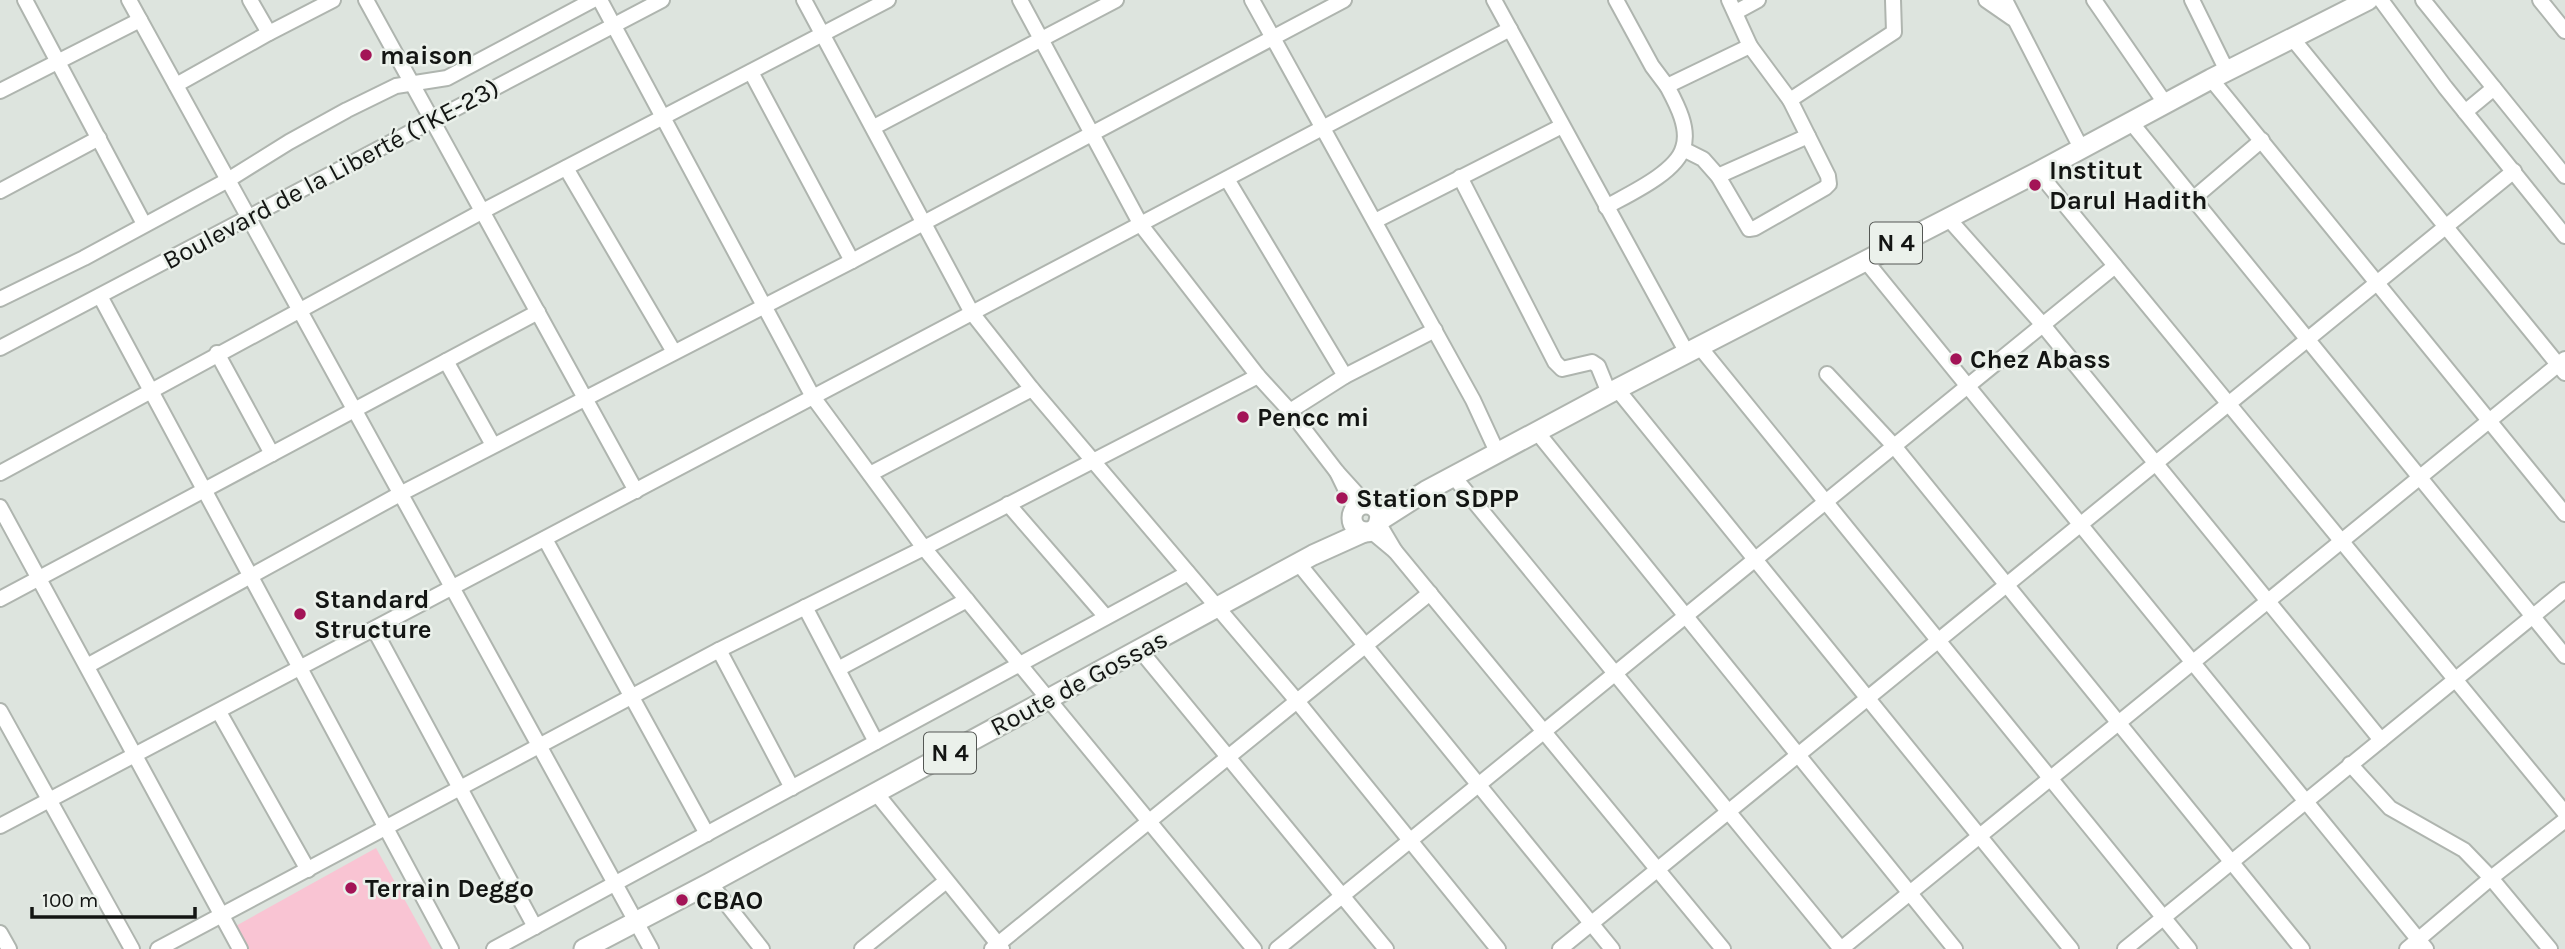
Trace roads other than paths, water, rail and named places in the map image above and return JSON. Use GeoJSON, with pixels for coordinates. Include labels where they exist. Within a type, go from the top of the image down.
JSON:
{"type":"FeatureCollection","features":[{"type":"Feature","properties":{"kind":"main road","name":"N 4"},"geometry":{"type":"LineString","coordinates":[[1306,559],[1367,518],[1454,477],[1693,349],[2038,172],[2357,3]]}},
{"type":"Feature","properties":{"kind":"main road","name":"Route de Gossas"},"geometry":{"type":"LineString","coordinates":[[584,949],[1306,559]]}},
{"type":"Feature","properties":{"kind":"street"},"geometry":{"type":"LineString","coordinates":[[25,0],[144,224]]}},
{"type":"Feature","properties":{"kind":"street"},"geometry":{"type":"LineString","coordinates":[[130,0],[651,949]]}},
{"type":"Feature","properties":{"kind":"street"},"geometry":{"type":"LineString","coordinates":[[250,0],[269,33]]}},
{"type":"Feature","properties":{"kind":"street"},"geometry":{"type":"LineString","coordinates":[[176,85],[333,0]]}},
{"type":"Feature","properties":{"kind":"street"},"geometry":{"type":"LineString","coordinates":[[366,0],[636,491]]}},
{"type":"Feature","properties":{"kind":"street"},"geometry":{"type":"LineString","coordinates":[[0,299],[84,258],[228,180],[347,110],[396,86],[447,78],[593,0]]}},
{"type":"Feature","properties":{"kind":"street"},"geometry":{"type":"LineString","coordinates":[[600,0],[813,397],[924,548],[1254,949]]}},
{"type":"Feature","properties":{"kind":"street","name":"Boulevard de la Liberté (TKE-23)"},"geometry":{"type":"LineString","coordinates":[[0,348],[662,0]]}},
{"type":"Feature","properties":{"kind":"street"},"geometry":{"type":"LineString","coordinates":[[804,0],[972,313],[1032,389],[1297,701],[1498,949]]}},
{"type":"Feature","properties":{"kind":"street"},"geometry":{"type":"LineString","coordinates":[[0,472],[483,211],[888,0]]}},
{"type":"Feature","properties":{"kind":"street"},"geometry":{"type":"LineString","coordinates":[[1020,0],[1141,225],[1258,376],[1290,411],[1337,472],[1367,518],[1723,949]]}},
{"type":"Feature","properties":{"kind":"street"},"geometry":{"type":"LineString","coordinates":[[874,127],[1116,0]]}},
{"type":"Feature","properties":{"kind":"street"},"geometry":{"type":"LineString","coordinates":[[1252,0],[1473,400],[1498,454]]}},
{"type":"Feature","properties":{"kind":"street"},"geometry":{"type":"LineString","coordinates":[[87,666],[400,494],[852,261],[1344,0]]}},
{"type":"Feature","properties":{"kind":"street"},"geometry":{"type":"LineString","coordinates":[[1494,0],[1606,207],[1693,349],[1826,502],[2189,949]]}},
{"type":"Feature","properties":{"kind":"street"},"geometry":{"type":"LineString","coordinates":[[1606,207],[1673,165],[1683,149],[1684,132],[1678,107],[1616,0]]}},
{"type":"Feature","properties":{"kind":"street"},"geometry":{"type":"LineString","coordinates":[[1683,149],[1703,159],[1718,176],[1749,229],[1829,184],[1828,176],[1790,100],[1750,46],[1732,6],[1758,0]]}},
{"type":"Feature","properties":{"kind":"street"},"geometry":{"type":"LineString","coordinates":[[1790,100],[1894,32],[1893,0]]}},
{"type":"Feature","properties":{"kind":"street"},"geometry":{"type":"LineString","coordinates":[[1986,0],[2016,21]]}},
{"type":"Feature","properties":{"kind":"street"},"geometry":{"type":"LineString","coordinates":[[2005,0],[2081,148]]}},
{"type":"Feature","properties":{"kind":"street"},"geometry":{"type":"LineString","coordinates":[[2094,0],[2165,103]]}},
{"type":"Feature","properties":{"kind":"street"},"geometry":{"type":"LineString","coordinates":[[2192,0],[2219,75],[2262,140],[2565,514]]}},
{"type":"Feature","properties":{"kind":"street"},"geometry":{"type":"LineString","coordinates":[[2381,0],[2465,112],[2562,228]]}},
{"type":"Feature","properties":{"kind":"street"},"geometry":{"type":"LineString","coordinates":[[2423,0],[2565,176]]}},
{"type":"Feature","properties":{"kind":"street"},"geometry":{"type":"LineString","coordinates":[[2540,0],[2565,31]]}},
{"type":"Feature","properties":{"kind":"street"},"geometry":{"type":"LineString","coordinates":[[0,91],[140,20]]}},
{"type":"Feature","properties":{"kind":"street"},"geometry":{"type":"LineString","coordinates":[[0,826],[1510,29]]}},
{"type":"Feature","properties":{"kind":"street"},"geometry":{"type":"LineString","coordinates":[[1454,477],[1841,949],[2489,421],[2563,366],[2292,38]]}},
{"type":"Feature","properties":{"kind":"street"},"geometry":{"type":"LineString","coordinates":[[1667,86],[1750,46]]}},
{"type":"Feature","properties":{"kind":"street"},"geometry":{"type":"LineString","coordinates":[[751,72],[852,261]]}},
{"type":"Feature","properties":{"kind":"street"},"geometry":{"type":"LineString","coordinates":[[2465,112],[2494,88]]}},
{"type":"Feature","properties":{"kind":"street"},"geometry":{"type":"LineString","coordinates":[[2130,121],[2565,656]]}},
{"type":"Feature","properties":{"kind":"street"},"geometry":{"type":"LineString","coordinates":[[1375,221],[1562,126]]}},
{"type":"Feature","properties":{"kind":"street"},"geometry":{"type":"LineString","coordinates":[[1718,176],[1808,136]]}},
{"type":"Feature","properties":{"kind":"street"},"geometry":{"type":"LineString","coordinates":[[0,191],[99,138]]}},
{"type":"Feature","properties":{"kind":"street"},"geometry":{"type":"LineString","coordinates":[[2194,198],[2262,140]]}},
{"type":"Feature","properties":{"kind":"street"},"geometry":{"type":"LineString","coordinates":[[566,168],[674,352]]}},
{"type":"Feature","properties":{"kind":"street"},"geometry":{"type":"LineString","coordinates":[[1560,949],[2514,171]]}},
{"type":"Feature","properties":{"kind":"street"},"geometry":{"type":"LineString","coordinates":[[2038,172],[2565,813]]}},
{"type":"Feature","properties":{"kind":"street"},"geometry":{"type":"LineString","coordinates":[[1460,177],[1555,362],[1562,369],[1592,362],[1598,366],[1613,391],[1755,560],[2071,949]]}},
{"type":"Feature","properties":{"kind":"street"},"geometry":{"type":"LineString","coordinates":[[1227,178],[1345,376]]}},
{"type":"Feature","properties":{"kind":"street"},"geometry":{"type":"LineString","coordinates":[[1947,217],[2043,325],[2381,740]]}},
{"type":"Feature","properties":{"kind":"street"},"geometry":{"type":"LineString","coordinates":[[1865,260],[2305,802],[2417,946],[2491,878],[2565,820]]}},
{"type":"Feature","properties":{"kind":"street"},"geometry":{"type":"LineString","coordinates":[[1278,949],[2116,266]]}},
{"type":"Feature","properties":{"kind":"street"},"geometry":{"type":"LineString","coordinates":[[100,296],[451,949]]}},
{"type":"Feature","properties":{"kind":"street"},"geometry":{"type":"LineString","coordinates":[[0,599],[538,312]]}},
{"type":"Feature","properties":{"kind":"street"},"geometry":{"type":"LineString","coordinates":[[1290,411],[1345,376],[1435,330]]}},
{"type":"Feature","properties":{"kind":"street"},"geometry":{"type":"LineString","coordinates":[[217,354],[272,454]]}},
{"type":"Feature","properties":{"kind":"street"},"geometry":{"type":"LineString","coordinates":[[446,361],[493,445]]}},
{"type":"Feature","properties":{"kind":"street"},"geometry":{"type":"LineString","coordinates":[[1827,374],[1894,446],[2302,949]]}},
{"type":"Feature","properties":{"kind":"street"},"geometry":{"type":"LineString","coordinates":[[158,949],[719,650],[1258,376]]}},
{"type":"Feature","properties":{"kind":"street"},"geometry":{"type":"LineString","coordinates":[[870,474],[1032,389]]}},
{"type":"Feature","properties":{"kind":"street"},"geometry":{"type":"LineString","coordinates":[[1537,432],[1955,949]]}},
{"type":"Feature","properties":{"kind":"street"},"geometry":{"type":"LineString","coordinates":[[1008,504],[1106,617]]}},
{"type":"Feature","properties":{"kind":"street"},"geometry":{"type":"LineString","coordinates":[[0,508],[240,949]]}},
{"type":"Feature","properties":{"kind":"street"},"geometry":{"type":"LineString","coordinates":[[545,539],[707,834]]}},
{"type":"Feature","properties":{"kind":"street"},"geometry":{"type":"LineString","coordinates":[[1306,559],[1366,646],[1612,949]]}},
{"type":"Feature","properties":{"kind":"street"},"geometry":{"type":"LineString","coordinates":[[494,949],[1188,573]]}},
{"type":"Feature","properties":{"kind":"street"},"geometry":{"type":"LineString","coordinates":[[2125,949],[2565,590]]}},
{"type":"Feature","properties":{"kind":"street"},"geometry":{"type":"LineString","coordinates":[[876,793],[997,947],[1430,593]]}},
{"type":"Feature","properties":{"kind":"street"},"geometry":{"type":"LineString","coordinates":[[838,669],[967,600]]}},
{"type":"Feature","properties":{"kind":"street"},"geometry":{"type":"LineString","coordinates":[[805,607],[876,742]]}},
{"type":"Feature","properties":{"kind":"street"},"geometry":{"type":"LineString","coordinates":[[374,629],[536,927]]}},
{"type":"Feature","properties":{"kind":"street"},"geometry":{"type":"LineString","coordinates":[[719,650],[792,788]]}},
{"type":"Feature","properties":{"kind":"street"},"geometry":{"type":"LineString","coordinates":[[1140,650],[1386,949]]}},
{"type":"Feature","properties":{"kind":"street"},"geometry":{"type":"LineString","coordinates":[[0,710],[132,949]]}},
{"type":"Feature","properties":{"kind":"street"},"geometry":{"type":"LineString","coordinates":[[219,712],[308,870]]}},
{"type":"Feature","properties":{"kind":"street"},"geometry":{"type":"LineString","coordinates":[[2350,764],[2390,808],[2454,843],[2491,878],[2550,949]]}},
{"type":"Feature","properties":{"kind":"street"},"geometry":{"type":"LineString","coordinates":[[862,949],[945,882]]}},
{"type":"Feature","properties":{"kind":"street"},"geometry":{"type":"LineString","coordinates":[[710,883],[762,949]]}},
{"type":"Feature","properties":{"kind":"street"},"geometry":{"type":"LineString","coordinates":[[0,933],[9,949]]}},
{"type":"Feature","properties":{"kind":"place","name":"maison"},"geometry":{"type":"Point","coordinates":[366,55]}},
{"type":"Feature","properties":{"kind":"place","name":"Institut Darul Hadith"},"geometry":{"type":"Point","coordinates":[2035,185]}},
{"type":"Feature","properties":{"kind":"place","name":"Chez Abass"},"geometry":{"type":"Point","coordinates":[1956,359]}},
{"type":"Feature","properties":{"kind":"place","name":"Pencc mi"},"geometry":{"type":"Point","coordinates":[1243,417]}},
{"type":"Feature","properties":{"kind":"place","name":"Station SDPP"},"geometry":{"type":"Point","coordinates":[1342,498]}},
{"type":"Feature","properties":{"kind":"place","name":"Standard Structure"},"geometry":{"type":"Point","coordinates":[300,614]}},
{"type":"Feature","properties":{"kind":"place","name":"Terrain Deggo"},"geometry":{"type":"Point","coordinates":[351,888]}},
{"type":"Feature","properties":{"kind":"place","name":"CBAO"},"geometry":{"type":"Point","coordinates":[682,900]}}]}
